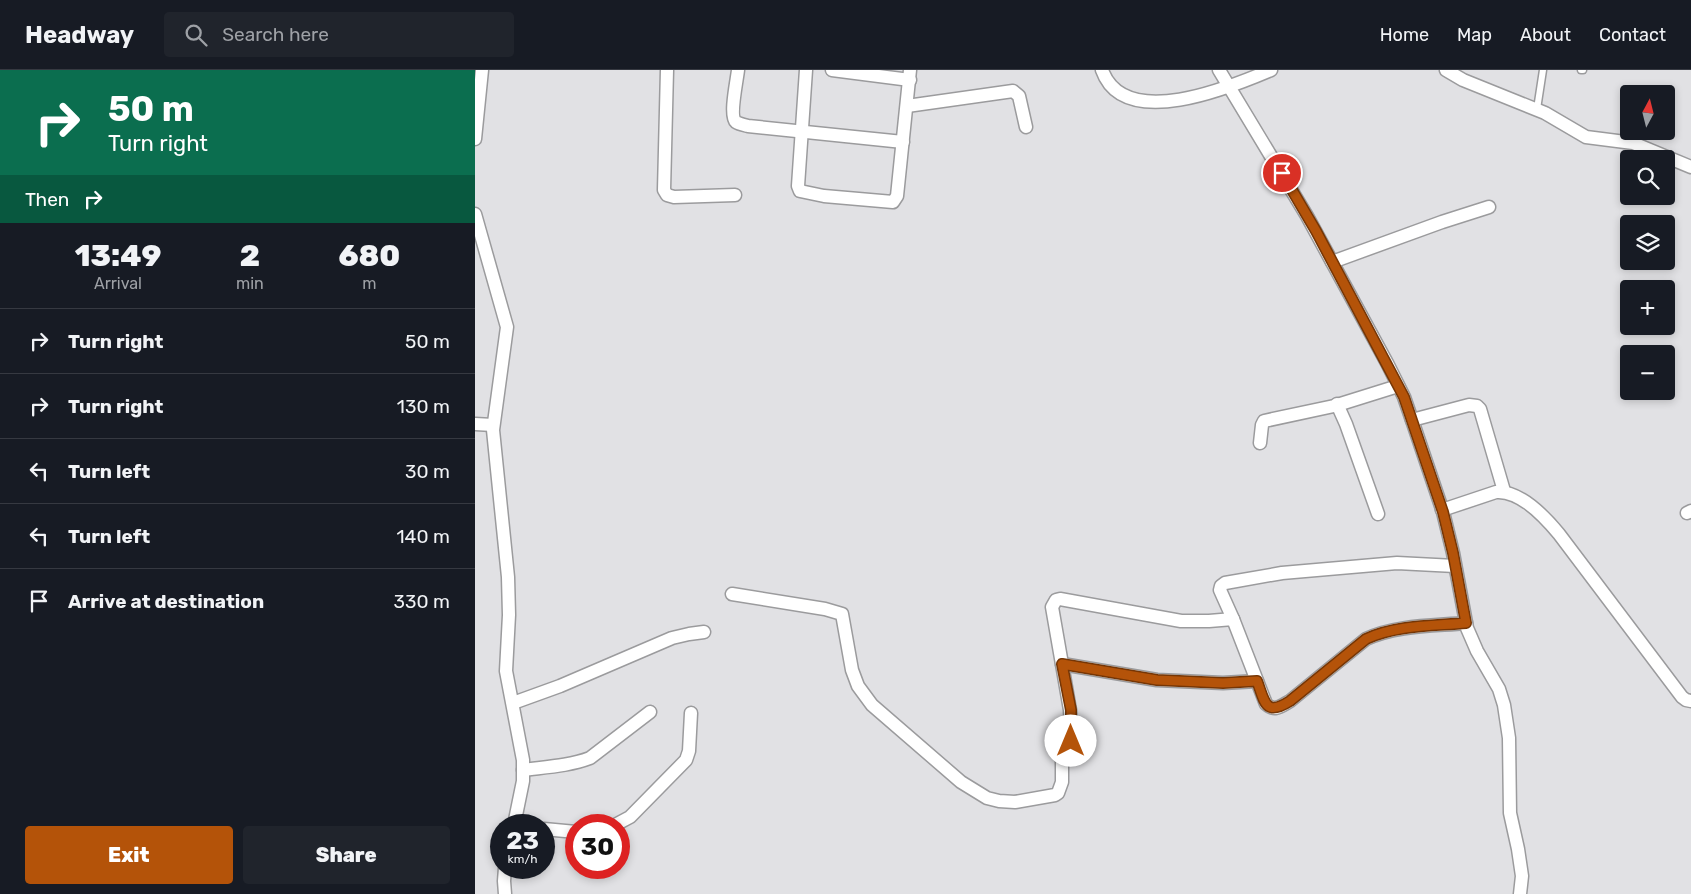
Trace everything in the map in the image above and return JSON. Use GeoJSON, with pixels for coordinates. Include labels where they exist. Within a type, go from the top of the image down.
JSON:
{"type":"FeatureCollection","features":[{"type":"Feature","properties":{"kind":"street"},"geometry":{"type":"LineString","coordinates":[[475,139],[482,70]]}},
{"type":"Feature","properties":{"kind":"street"},"geometry":{"type":"LineString","coordinates":[[667,70],[664,190],[667,195],[674,197],[735,195]]}},
{"type":"Feature","properties":{"kind":"street"},"geometry":{"type":"LineString","coordinates":[[738,70],[733,110],[737,123],[748,126],[903,142]]}},
{"type":"Feature","properties":{"kind":"street"},"geometry":{"type":"LineString","coordinates":[[807,70],[798,188],[802,192],[824,196],[893,202],[895,200],[903,142],[910,75],[832,70]]}},
{"type":"Feature","properties":{"kind":"street"},"geometry":{"type":"LineString","coordinates":[[1102,70],[1106,80],[1114,88],[1132,99],[1156,103],[1230,88],[1271,70]]}},
{"type":"Feature","properties":{"kind":"street"},"geometry":{"type":"LineString","coordinates":[[1219,70],[1288,183],[1332,262],[1398,386],[1412,420],[1442,510],[1466,623],[1477,651],[1499,689],[1504,705],[1509,738],[1510,813],[1522,876],[1520,894]]}},
{"type":"Feature","properties":{"kind":"street"},"geometry":{"type":"LineString","coordinates":[[1446,70],[1475,86],[1537,109],[1586,137],[1633,143],[1691,167]]}},
{"type":"Feature","properties":{"kind":"street"},"geometry":{"type":"LineString","coordinates":[[907,106],[1013,90],[1019,96],[1026,126]]}},
{"type":"Feature","properties":{"kind":"street"},"geometry":{"type":"LineString","coordinates":[[1332,262],[1489,207]]}},
{"type":"Feature","properties":{"kind":"street"},"geometry":{"type":"LineString","coordinates":[[476,221],[507,328],[493,425],[508,577],[509,615],[506,671],[522,746],[523,770],[516,814]]}},
{"type":"Feature","properties":{"kind":"street"},"geometry":{"type":"LineString","coordinates":[[1259,443],[1264,421],[1337,404],[1398,386]]}},
{"type":"Feature","properties":{"kind":"street"},"geometry":{"type":"LineString","coordinates":[[1337,404],[1378,514]]}},
{"type":"Feature","properties":{"kind":"street"},"geometry":{"type":"LineString","coordinates":[[1412,420],[1469,405],[1477,406],[1480,409],[1504,491]]}},
{"type":"Feature","properties":{"kind":"street"},"geometry":{"type":"LineString","coordinates":[[475,424],[493,425]]}},
{"type":"Feature","properties":{"kind":"street"},"geometry":{"type":"LineString","coordinates":[[1442,510],[1504,491],[1531,506],[1546,518],[1650,652],[1682,697],[1691,701]]}},
{"type":"Feature","properties":{"kind":"street"},"geometry":{"type":"LineString","coordinates":[[1455,566],[1388,564],[1282,573],[1225,583],[1221,586],[1220,590],[1266,704],[1271,708],[1278,709],[1366,639],[1389,631],[1466,623]]}},
{"type":"Feature","properties":{"kind":"street"},"geometry":{"type":"LineString","coordinates":[[732,594],[825,609],[842,614],[852,670],[858,686],[872,705],[961,782],[987,798],[1015,802],[1055,795],[1058,793],[1062,782],[1062,757],[1069,746],[1071,736],[1071,710],[1052,607],[1056,600],[1061,599],[1181,621],[1233,619]]}},
{"type":"Feature","properties":{"kind":"street"},"geometry":{"type":"LineString","coordinates":[[513,703],[560,686],[666,640],[704,632]]}},
{"type":"Feature","properties":{"kind":"street"},"geometry":{"type":"LineString","coordinates":[[1062,664],[1157,680],[1223,683],[1257,681]]}},
{"type":"Feature","properties":{"kind":"street"},"geometry":{"type":"LineString","coordinates":[[523,770],[580,762],[590,758],[650,712]]}},
{"type":"Feature","properties":{"kind":"street"},"geometry":{"type":"LineString","coordinates":[[630,817],[686,760],[689,751],[691,713]]}},
{"type":"Feature","properties":{"kind":"street"},"geometry":{"type":"LineString","coordinates":[[504,879],[505,894]]}},
{"type":"Feature","properties":{"kind":"lane"},"geometry":{"type":"LineString","coordinates":[[1537,109],[1543,70]]}},
{"type":"Feature","properties":{"kind":"route"},"geometry":{"type":"LineString","coordinates":[[1071,741],[1071,710],[1062,664],[1073,664],[1157,680],[1223,683],[1257,681],[1266,704],[1271,708],[1278,709],[1366,639],[1389,631],[1466,623],[1443,512],[1404,397],[1316,231],[1282,173]]}}]}
